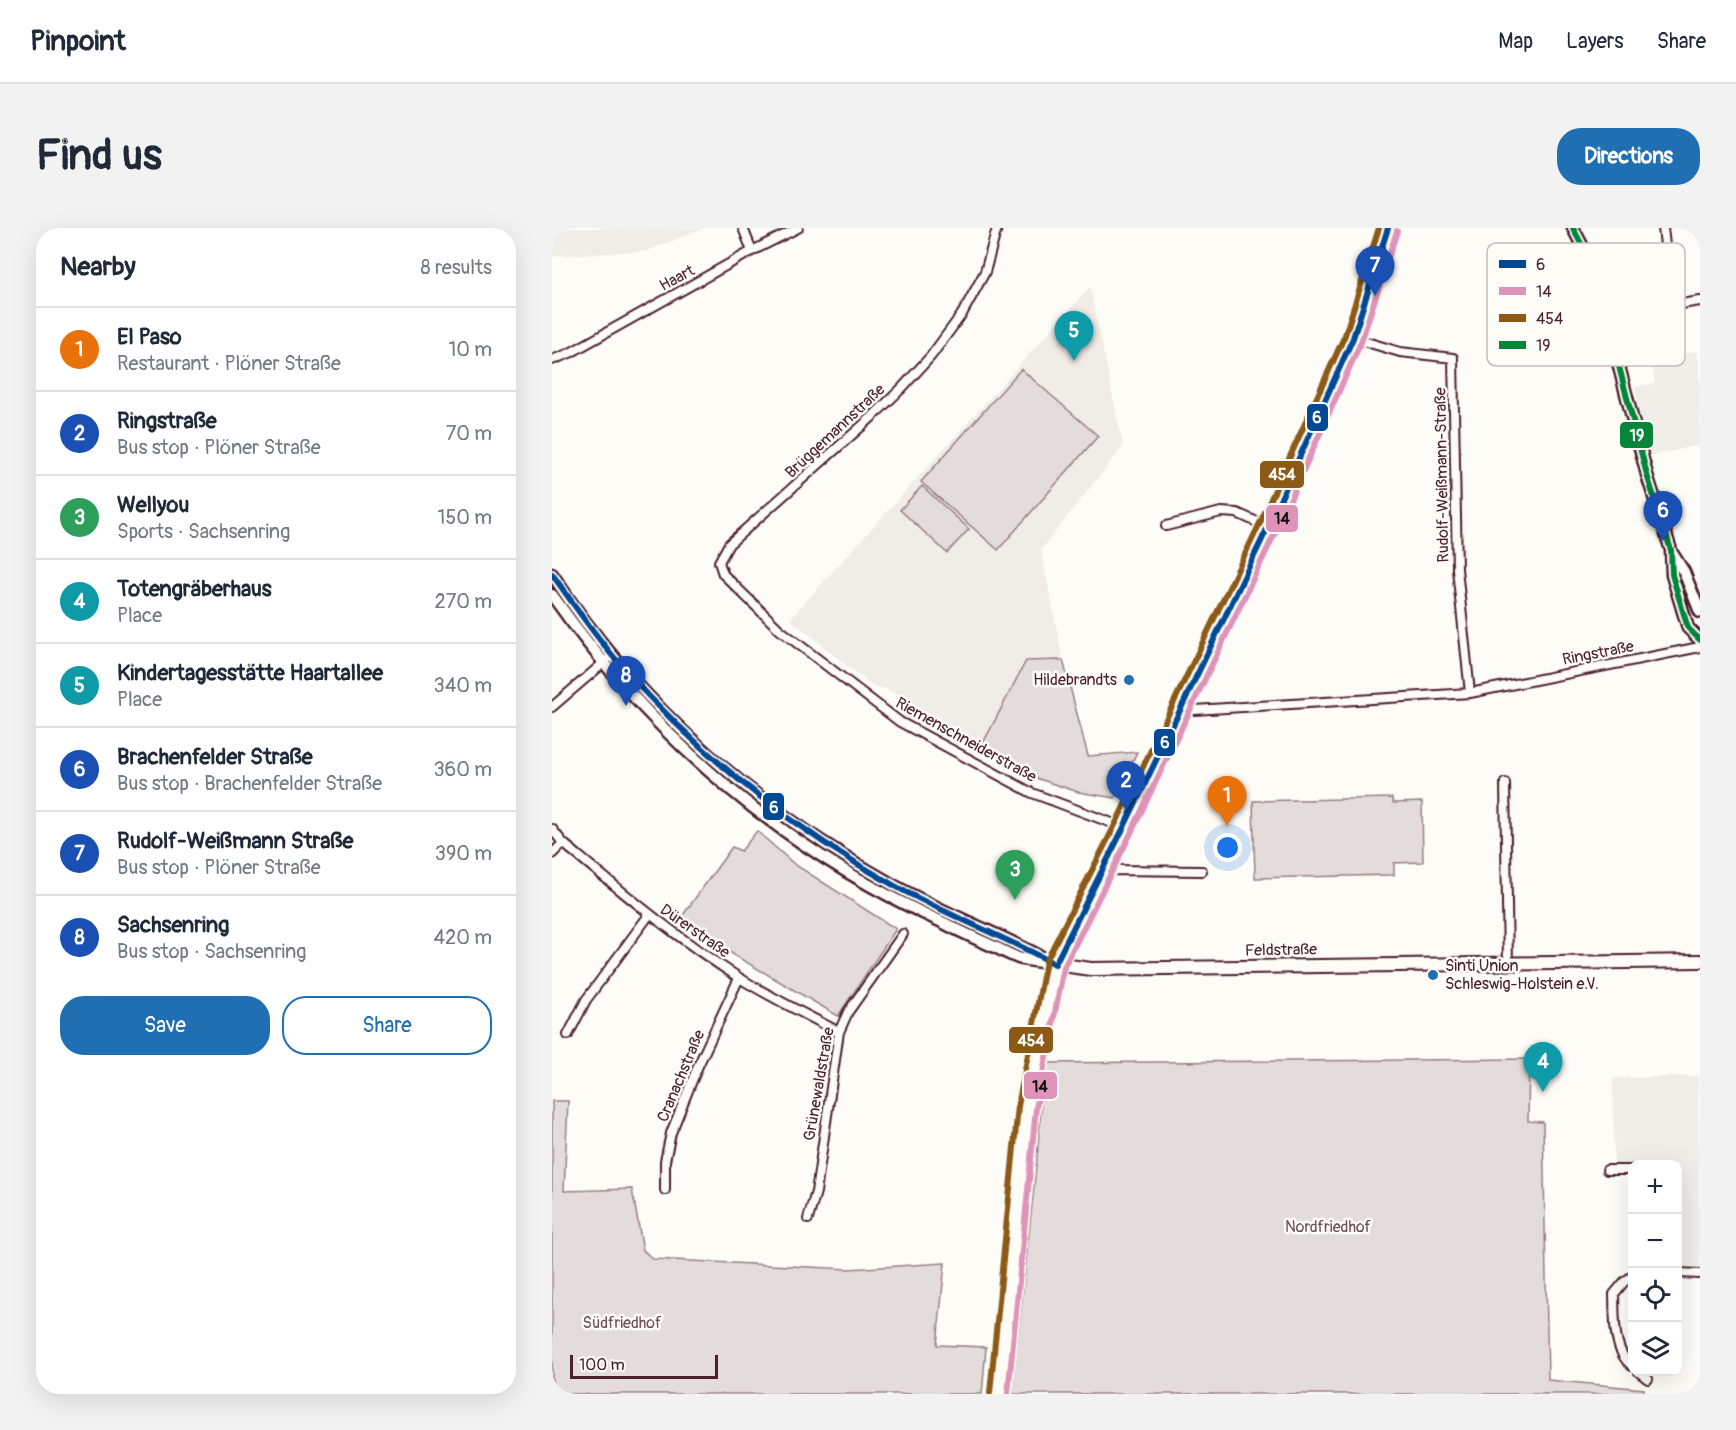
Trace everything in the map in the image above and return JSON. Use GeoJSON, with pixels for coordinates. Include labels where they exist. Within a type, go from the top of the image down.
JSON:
{"type":"FeatureCollection","features":[{"type":"Feature","properties":{"kind":"main road"},"geometry":{"type":"LineString","coordinates":[[999,1394],[1027,1107],[1055,963],[1125,825],[1268,527],[1353,338],[1388,228]]}},
{"type":"Feature","properties":{"kind":"main road"},"geometry":{"type":"LineString","coordinates":[[1573,228],[1581,243]]}},
{"type":"Feature","properties":{"kind":"main road"},"geometry":{"type":"LineString","coordinates":[[1619,366],[1647,475],[1671,550],[1684,572],[1700,612]]}},
{"type":"Feature","properties":{"kind":"main road"},"geometry":{"type":"LineString","coordinates":[[1671,550],[1672,575],[1688,628],[1700,640]]}},
{"type":"Feature","properties":{"kind":"main road"},"geometry":{"type":"LineString","coordinates":[[552,574],[612,655],[641,688],[710,756],[788,819],[897,887],[1055,963]]}},
{"type":"Feature","properties":{"kind":"main road"},"geometry":{"type":"LineString","coordinates":[[552,595],[583,639],[632,697],[700,764],[740,797],[827,860],[909,907],[1017,957],[1055,963]]}},
{"type":"Feature","properties":{"kind":"main road","name":"Feldstraße"},"geometry":{"type":"LineString","coordinates":[[1055,963],[1091,969],[1700,961]]}},
{"type":"Feature","properties":{"kind":"street"},"geometry":{"type":"LineString","coordinates":[[743,228],[752,251]]}},
{"type":"Feature","properties":{"kind":"street","name":"Haart"},"geometry":{"type":"LineString","coordinates":[[552,360],[570,353],[752,251],[798,228]]}},
{"type":"Feature","properties":{"kind":"street","name":"Brüggemannstraße"},"geometry":{"type":"LineString","coordinates":[[780,630],[723,574],[719,562],[723,553],[729,544],[895,395],[931,356],[962,314],[985,272],[997,228]]}},
{"type":"Feature","properties":{"kind":"street"},"geometry":{"type":"LineString","coordinates":[[1663,228],[1665,243]]}},
{"type":"Feature","properties":{"kind":"street"},"geometry":{"type":"LineString","coordinates":[[1685,304],[1700,301]]}},
{"type":"Feature","properties":{"kind":"street","name":"Rudolf-Weißmann-Straße"},"geometry":{"type":"LineString","coordinates":[[1353,338],[1400,352],[1454,358],[1457,569],[1470,693]]}},
{"type":"Feature","properties":{"kind":"street","name":"Haart"},"geometry":{"type":"LineString","coordinates":[[552,367],[570,353]]}},
{"type":"Feature","properties":{"kind":"street"},"geometry":{"type":"LineString","coordinates":[[1166,526],[1221,512],[1238,513],[1268,527]]}},
{"type":"Feature","properties":{"kind":"street","name":"Riemenschneiderstraße"},"geometry":{"type":"LineString","coordinates":[[780,630],[900,722],[1032,793],[1112,823],[1125,825]]}},
{"type":"Feature","properties":{"kind":"street","name":"Ringstraße"},"geometry":{"type":"LineString","coordinates":[[1178,711],[1470,693],[1700,647]]}},
{"type":"Feature","properties":{"kind":"street"},"geometry":{"type":"LineString","coordinates":[[552,707],[612,655]]}},
{"type":"Feature","properties":{"kind":"street"},"geometry":{"type":"LineString","coordinates":[[1505,783],[1508,963]]}},
{"type":"Feature","properties":{"kind":"street","name":"Dürerstraße"},"geometry":{"type":"LineString","coordinates":[[552,829],[563,843],[649,915],[739,978],[839,1032]]}},
{"type":"Feature","properties":{"kind":"street"},"geometry":{"type":"LineString","coordinates":[[552,854],[563,843]]}},
{"type":"Feature","properties":{"kind":"street"},"geometry":{"type":"LineString","coordinates":[[1102,872],[1113,870],[1202,871]]}},
{"type":"Feature","properties":{"kind":"street"},"geometry":{"type":"LineString","coordinates":[[568,1035],[586,1000],[649,915]]}},
{"type":"Feature","properties":{"kind":"street","name":"Grünewaldstraße"},"geometry":{"type":"LineString","coordinates":[[808,1219],[816,1192],[839,1032],[848,1012],[903,934]]}},
{"type":"Feature","properties":{"kind":"street","name":"Cranachstraße"},"geometry":{"type":"LineString","coordinates":[[665,1190],[664,1161],[671,1133],[698,1066],[739,978]]}},
{"type":"Feature","properties":{"kind":"street"},"geometry":{"type":"LineString","coordinates":[[1607,1170],[1628,1170]]}},
{"type":"Feature","properties":{"kind":"street"},"geometry":{"type":"LineString","coordinates":[[1682,1273],[1700,1274]]}},
{"type":"Feature","properties":{"kind":"street"},"geometry":{"type":"LineString","coordinates":[[1628,1278],[1614,1294],[1616,1334],[1623,1358],[1628,1362]]}},
{"type":"Feature","properties":{"kind":"street"},"geometry":{"type":"LineString","coordinates":[[1645,1376],[1648,1379]]}},
{"type":"Feature","properties":{"kind":"shaded area"},"geometry":{"type":"Polygon","coordinates":[[[552,228],[703,228],[647,251],[552,256],[552,228]]]}},
{"type":"Feature","properties":{"kind":"shaded area"},"geometry":{"type":"Polygon","coordinates":[[[1090,287],[1123,446],[1041,550],[1063,660],[1026,662],[981,747],[887,689],[873,687],[790,619],[1090,287]]]}},
{"type":"Feature","properties":{"kind":"shaded area"},"geometry":{"type":"Polygon","coordinates":[[[1697,351],[1700,369],[1700,445],[1649,456],[1635,387],[1655,383],[1652,366],[1685,366],[1685,353],[1697,351]]]}},
{"type":"Feature","properties":{"kind":"shaded area"},"geometry":{"type":"Polygon","coordinates":[[[1698,1076],[1700,1270],[1682,1269],[1682,1160],[1628,1160],[1628,1166],[1614,1166],[1613,1078],[1698,1076]]]}},
{"type":"Feature","properties":{"kind":"green space"},"geometry":{"type":"Polygon","coordinates":[[[1021,369],[1098,436],[998,550],[921,482],[1021,369]]]}},
{"type":"Feature","properties":{"kind":"green space"},"geometry":{"type":"Polygon","coordinates":[[[922,486],[969,529],[947,553],[900,510],[922,486]]]}},
{"type":"Feature","properties":{"kind":"green space"},"geometry":{"type":"Polygon","coordinates":[[[1063,660],[1088,756],[1137,752],[1115,798],[1078,792],[1027,775],[981,747],[1026,661],[1063,660]]]}},
{"type":"Feature","properties":{"kind":"green space"},"geometry":{"type":"Polygon","coordinates":[[[1392,798],[1393,803],[1422,802],[1423,862],[1394,863],[1394,875],[1255,878],[1253,801],[1392,798]]]}},
{"type":"Feature","properties":{"kind":"green space"},"geometry":{"type":"Polygon","coordinates":[[[757,831],[794,864],[896,929],[838,1016],[678,922],[732,847],[741,851],[757,831]]]}},
{"type":"Feature","properties":{"kind":"green space","name":"Nordfriedhof"},"geometry":{"type":"Polygon","coordinates":[[[1529,1059],[1528,1121],[1543,1122],[1548,1380],[1644,1389],[1644,1394],[1012,1394],[1045,1063],[1529,1059]]]}},
{"type":"Feature","properties":{"kind":"green space","name":"Südfriedhof"},"geometry":{"type":"Polygon","coordinates":[[[552,1101],[568,1101],[564,1191],[632,1189],[643,1250],[653,1259],[849,1269],[945,1263],[937,1345],[986,1347],[982,1394],[552,1394],[552,1101]]]}},
{"type":"Feature","properties":{"kind":"transit line","name":"454"},"geometry":{"type":"LineString","coordinates":[[990,1393],[1018,1106],[1046,961],[1117,821],[1260,523],[1345,335],[1379,228]]}},
{"type":"Feature","properties":{"kind":"transit line","name":"6"},"geometry":{"type":"LineString","coordinates":[[1055,964],[1125,825],[1268,527],[1353,338],[1388,228]]}},
{"type":"Feature","properties":{"kind":"transit line","name":"19"},"geometry":{"type":"LineString","coordinates":[[1573,228],[1581,243]]}},
{"type":"Feature","properties":{"kind":"transit line","name":"14"},"geometry":{"type":"LineString","coordinates":[[1008,1394],[1036,1108],[1064,967],[1276,531],[1361,342],[1397,231]]}},
{"type":"Feature","properties":{"kind":"transit line","name":"19"},"geometry":{"type":"LineString","coordinates":[[1619,366],[1647,475],[1671,550],[1672,575],[1688,628],[1700,640]]}},
{"type":"Feature","properties":{"kind":"transit line","name":"6"},"geometry":{"type":"LineString","coordinates":[[552,574],[595,634],[623,668],[684,731],[750,789],[820,840],[895,886],[1055,964]]}},
{"type":"Feature","properties":{"kind":"place","name":"Rudolf-Weißmann Straße"},"geometry":{"type":"Point","coordinates":[1375,296]}},
{"type":"Feature","properties":{"kind":"place","name":"Kindertagesstätte Haartallee"},"geometry":{"type":"Point","coordinates":[1074,361]}},
{"type":"Feature","properties":{"kind":"place","name":"Brachenfelder Straße"},"geometry":{"type":"Point","coordinates":[1663,541]}},
{"type":"Feature","properties":{"kind":"place","name":"Hildebrandts"},"geometry":{"type":"Point","coordinates":[1129,680]}},
{"type":"Feature","properties":{"kind":"place","name":"Sachsenring"},"geometry":{"type":"Point","coordinates":[626,706]}},
{"type":"Feature","properties":{"kind":"place","name":"Ringstraße"},"geometry":{"type":"Point","coordinates":[1126,811]}},
{"type":"Feature","properties":{"kind":"place","name":"El Paso"},"geometry":{"type":"Point","coordinates":[1227,826]}},
{"type":"Feature","properties":{"kind":"place","name":"Wellyou"},"geometry":{"type":"Point","coordinates":[1015,900]}},
{"type":"Feature","properties":{"kind":"place","name":"Sinti Union Schleswig-Holstein e.V."},"geometry":{"type":"Point","coordinates":[1433,975]}},
{"type":"Feature","properties":{"kind":"place","name":"Totengräberhaus"},"geometry":{"type":"Point","coordinates":[1543,1092]}}]}
